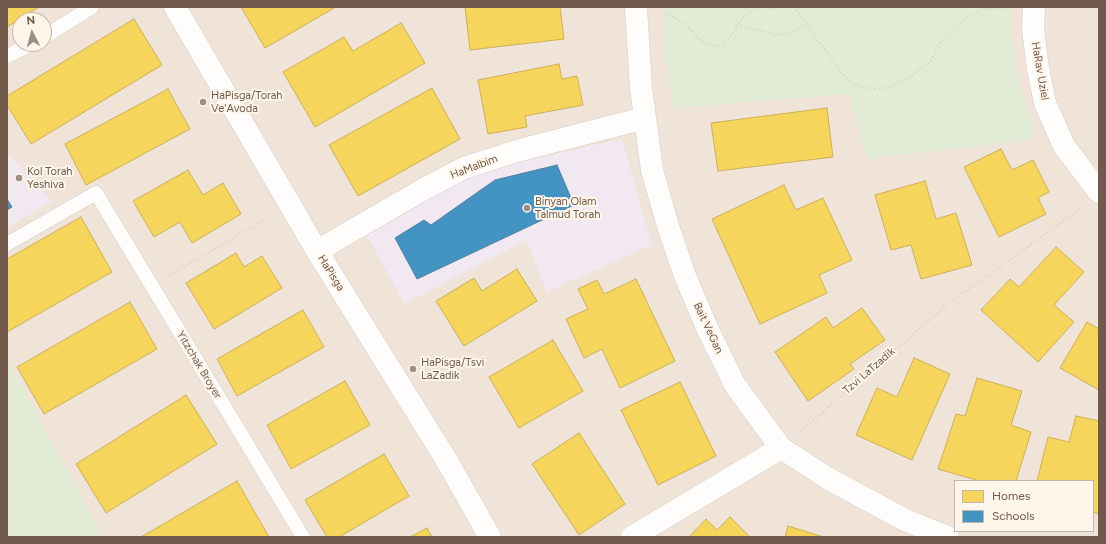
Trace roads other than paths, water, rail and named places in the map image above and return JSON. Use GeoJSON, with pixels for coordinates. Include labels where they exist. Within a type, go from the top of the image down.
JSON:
{"type":"FeatureCollection","features":[{"type":"Feature","properties":{"kind":"street","name":"HaPisga"},"geometry":{"type":"LineString","coordinates":[[175,7],[317,251],[447,461],[490,537]]}},
{"type":"Feature","properties":{"kind":"street","name":"HaRav Uziel"},"geometry":{"type":"LineString","coordinates":[[1034,8],[1033,29],[1038,70],[1045,103],[1064,146],[1099,192]]}},
{"type":"Feature","properties":{"kind":"street","name":"Bait VeGan"},"geometry":{"type":"LineString","coordinates":[[636,11],[645,118],[652,170],[668,226],[685,276],[708,330],[735,385],[781,448],[829,479],[905,520],[948,537]]}},
{"type":"Feature","properties":{"kind":"street","name":"HaMalbim"},"geometry":{"type":"LineString","coordinates":[[317,251],[424,189],[464,168],[520,150],[645,118]]}},
{"type":"Feature","properties":{"kind":"street"},"geometry":{"type":"LineString","coordinates":[[632,537],[781,448]]}},
{"type":"Feature","properties":{"kind":"lane"},"geometry":{"type":"LineString","coordinates":[[52,32],[92,7]]}},
{"type":"Feature","properties":{"kind":"lane","name":"Yitzchak Broyer"},"geometry":{"type":"LineString","coordinates":[[7,244],[96,193],[151,287],[303,537]]}},
{"type":"Feature","properties":{"kind":"place","name":"HaPisga/Torah Ve'Avoda"},"geometry":{"type":"Point","coordinates":[203,102]}},
{"type":"Feature","properties":{"kind":"place","name":"Kol Torah Yeshiva"},"geometry":{"type":"Point","coordinates":[19,178]}},
{"type":"Feature","properties":{"kind":"place","name":"Binyan Olam Talmud Torah"},"geometry":{"type":"Point","coordinates":[527,208]}},
{"type":"Feature","properties":{"kind":"place","name":"HaPisga/Tsvi LaZadik"},"geometry":{"type":"Point","coordinates":[413,369]}}]}
